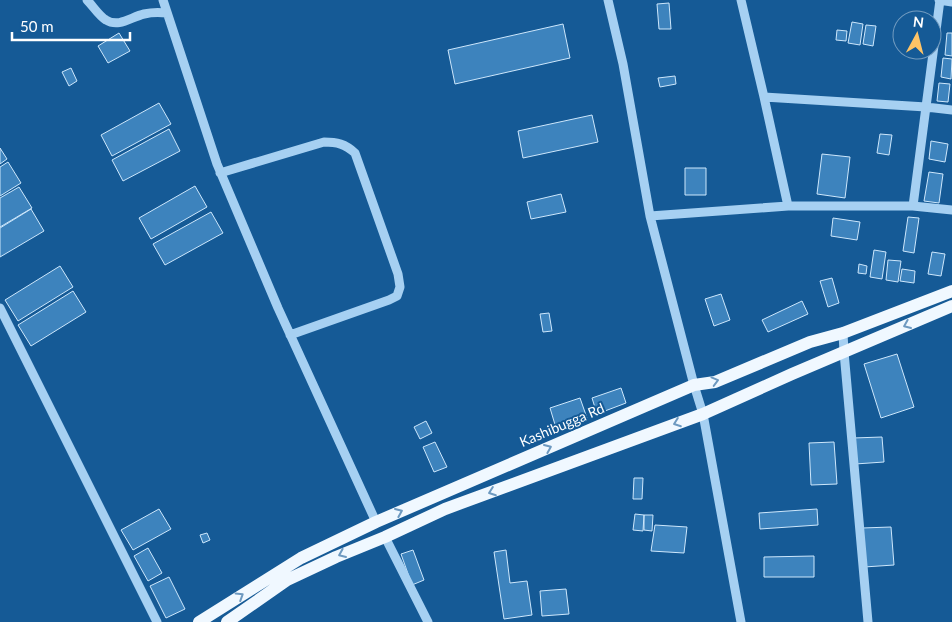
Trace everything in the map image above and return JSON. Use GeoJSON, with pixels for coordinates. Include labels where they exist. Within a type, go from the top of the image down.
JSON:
{"type":"FeatureCollection","features":[{"type":"Feature","properties":{"kind":"main road","name":"Kashibugga Rd"},"geometry":{"type":"LineString","coordinates":[[199,622],[301,558],[376,522],[694,385],[715,382],[810,342],[843,333],[952,290]]}},
{"type":"Feature","properties":{"kind":"main road"},"geometry":{"type":"LineString","coordinates":[[227,622],[287,580],[336,556],[385,537],[445,509],[703,414],[952,306]]}},
{"type":"Feature","properties":{"kind":"street"},"geometry":{"type":"LineString","coordinates":[[87,0],[102,17],[114,23],[121,23],[154,12],[168,13]]}},
{"type":"Feature","properties":{"kind":"street"},"geometry":{"type":"LineString","coordinates":[[163,0],[220,173],[290,335],[376,522]]}},
{"type":"Feature","properties":{"kind":"street"},"geometry":{"type":"LineString","coordinates":[[608,0],[623,64],[650,216],[703,414],[741,622]]}},
{"type":"Feature","properties":{"kind":"street"},"geometry":{"type":"LineString","coordinates":[[741,0],[788,206]]}},
{"type":"Feature","properties":{"kind":"street"},"geometry":{"type":"LineString","coordinates":[[913,206],[940,0],[952,2]]}},
{"type":"Feature","properties":{"kind":"street"},"geometry":{"type":"LineString","coordinates":[[764,97],[952,110]]}},
{"type":"Feature","properties":{"kind":"street"},"geometry":{"type":"LineString","coordinates":[[220,173],[324,142],[336,142],[348,146],[355,153],[398,274],[400,287],[397,296],[290,335]]}},
{"type":"Feature","properties":{"kind":"street"},"geometry":{"type":"LineString","coordinates":[[650,216],[788,206],[913,206],[952,210]]}},
{"type":"Feature","properties":{"kind":"street"},"geometry":{"type":"LineString","coordinates":[[0,308],[157,622]]}},
{"type":"Feature","properties":{"kind":"street"},"geometry":{"type":"LineString","coordinates":[[843,333],[868,622]]}},
{"type":"Feature","properties":{"kind":"street"},"geometry":{"type":"LineString","coordinates":[[385,537],[428,622]]}},
{"type":"Feature","properties":{"kind":"building"},"geometry":{"type":"Polygon","coordinates":[[[669,3],[671,29],[659,29],[657,4],[669,3]]]}},
{"type":"Feature","properties":{"kind":"building"},"geometry":{"type":"Polygon","coordinates":[[[852,22],[863,24],[860,45],[848,43],[852,22]]]}},
{"type":"Feature","properties":{"kind":"building"},"geometry":{"type":"Polygon","coordinates":[[[563,24],[570,58],[455,84],[448,50],[563,24]]]}},
{"type":"Feature","properties":{"kind":"building"},"geometry":{"type":"Polygon","coordinates":[[[866,25],[876,26],[873,46],[863,44],[866,25]]]}},
{"type":"Feature","properties":{"kind":"building"},"geometry":{"type":"Polygon","coordinates":[[[837,30],[847,31],[846,41],[836,40],[837,30]]]}},
{"type":"Feature","properties":{"kind":"building"},"geometry":{"type":"Polygon","coordinates":[[[119,33],[130,51],[108,63],[98,46],[119,33]]]}},
{"type":"Feature","properties":{"kind":"building"},"geometry":{"type":"Polygon","coordinates":[[[947,33],[952,33],[952,56],[945,55],[947,33]]]}},
{"type":"Feature","properties":{"kind":"building"},"geometry":{"type":"Polygon","coordinates":[[[943,58],[952,59],[951,79],[941,77],[943,58]]]}},
{"type":"Feature","properties":{"kind":"building"},"geometry":{"type":"Polygon","coordinates":[[[71,68],[77,81],[69,86],[62,72],[71,68]]]}},
{"type":"Feature","properties":{"kind":"building"},"geometry":{"type":"Polygon","coordinates":[[[675,76],[676,84],[660,87],[658,78],[675,76]]]}},
{"type":"Feature","properties":{"kind":"building"},"geometry":{"type":"Polygon","coordinates":[[[939,83],[950,84],[948,102],[937,101],[939,83]]]}},
{"type":"Feature","properties":{"kind":"building"},"geometry":{"type":"Polygon","coordinates":[[[159,103],[171,124],[112,156],[101,135],[159,103]]]}},
{"type":"Feature","properties":{"kind":"building"},"geometry":{"type":"Polygon","coordinates":[[[592,115],[598,142],[523,158],[518,131],[592,115]]]}},
{"type":"Feature","properties":{"kind":"building"},"geometry":{"type":"Polygon","coordinates":[[[169,129],[180,151],[123,181],[112,160],[169,129]]]}},
{"type":"Feature","properties":{"kind":"building"},"geometry":{"type":"Polygon","coordinates":[[[880,134],[892,135],[889,155],[877,153],[880,134]]]}},
{"type":"Feature","properties":{"kind":"building"},"geometry":{"type":"Polygon","coordinates":[[[931,141],[948,144],[945,162],[929,159],[931,141]]]}},
{"type":"Feature","properties":{"kind":"building"},"geometry":{"type":"Polygon","coordinates":[[[0,148],[7,159],[0,164],[0,148]]]}},
{"type":"Feature","properties":{"kind":"building"},"geometry":{"type":"Polygon","coordinates":[[[822,154],[850,157],[845,198],[817,194],[822,154]]]}},
{"type":"Feature","properties":{"kind":"building"},"geometry":{"type":"Polygon","coordinates":[[[8,162],[21,183],[0,196],[0,167],[8,162]]]}},
{"type":"Feature","properties":{"kind":"building"},"geometry":{"type":"Polygon","coordinates":[[[685,168],[706,168],[706,195],[685,195],[685,168]]]}},
{"type":"Feature","properties":{"kind":"building"},"geometry":{"type":"Polygon","coordinates":[[[929,172],[943,174],[939,203],[924,201],[929,172]]]}},
{"type":"Feature","properties":{"kind":"building"},"geometry":{"type":"Polygon","coordinates":[[[195,186],[207,207],[151,239],[139,218],[195,186]]]}},
{"type":"Feature","properties":{"kind":"building"},"geometry":{"type":"Polygon","coordinates":[[[19,187],[32,208],[0,227],[0,198],[19,187]]]}},
{"type":"Feature","properties":{"kind":"building"},"geometry":{"type":"Polygon","coordinates":[[[561,194],[566,212],[531,219],[527,202],[561,194]]]}},
{"type":"Feature","properties":{"kind":"building"},"geometry":{"type":"Polygon","coordinates":[[[31,209],[44,231],[0,257],[0,228],[31,209]]]}},
{"type":"Feature","properties":{"kind":"building"},"geometry":{"type":"Polygon","coordinates":[[[211,212],[223,233],[165,265],[153,244],[211,212]]]}},
{"type":"Feature","properties":{"kind":"building"},"geometry":{"type":"Polygon","coordinates":[[[908,217],[919,218],[914,253],[903,251],[908,217]]]}},
{"type":"Feature","properties":{"kind":"building"},"geometry":{"type":"Polygon","coordinates":[[[833,218],[860,222],[857,240],[831,236],[833,218]]]}},
{"type":"Feature","properties":{"kind":"building"},"geometry":{"type":"Polygon","coordinates":[[[874,250],[886,252],[882,279],[870,277],[874,250]]]}},
{"type":"Feature","properties":{"kind":"building"},"geometry":{"type":"Polygon","coordinates":[[[932,252],[945,254],[941,276],[928,274],[932,252]]]}},
{"type":"Feature","properties":{"kind":"building"},"geometry":{"type":"Polygon","coordinates":[[[888,260],[901,261],[898,282],[886,280],[888,260]]]}},
{"type":"Feature","properties":{"kind":"building"},"geometry":{"type":"Polygon","coordinates":[[[859,264],[867,266],[866,274],[858,273],[859,264]]]}},
{"type":"Feature","properties":{"kind":"building"},"geometry":{"type":"Polygon","coordinates":[[[60,266],[73,287],[18,321],[5,300],[60,266]]]}},
{"type":"Feature","properties":{"kind":"building"},"geometry":{"type":"Polygon","coordinates":[[[902,269],[915,271],[914,283],[900,281],[902,269]]]}},
{"type":"Feature","properties":{"kind":"building"},"geometry":{"type":"Polygon","coordinates":[[[832,278],[839,303],[828,307],[820,281],[832,278]]]}},
{"type":"Feature","properties":{"kind":"building"},"geometry":{"type":"Polygon","coordinates":[[[73,291],[86,312],[31,346],[18,325],[73,291]]]}},
{"type":"Feature","properties":{"kind":"building"},"geometry":{"type":"Polygon","coordinates":[[[721,294],[730,320],[714,326],[705,299],[721,294]]]}},
{"type":"Feature","properties":{"kind":"building"},"geometry":{"type":"Polygon","coordinates":[[[802,301],[808,314],[768,332],[762,320],[802,301]]]}},
{"type":"Feature","properties":{"kind":"building"},"geometry":{"type":"Polygon","coordinates":[[[549,313],[552,331],[543,332],[540,314],[549,313]]]}},
{"type":"Feature","properties":{"kind":"building"},"geometry":{"type":"Polygon","coordinates":[[[897,354],[914,407],[881,418],[864,364],[897,354]]]}},
{"type":"Feature","properties":{"kind":"building"},"geometry":{"type":"Polygon","coordinates":[[[621,388],[626,403],[597,414],[592,398],[621,388]]]}},
{"type":"Feature","properties":{"kind":"building"},"geometry":{"type":"Polygon","coordinates":[[[580,398],[587,418],[556,428],[550,408],[580,398]]]}},
{"type":"Feature","properties":{"kind":"building"},"geometry":{"type":"Polygon","coordinates":[[[426,421],[432,433],[420,439],[414,427],[426,421]]]}},
{"type":"Feature","properties":{"kind":"building"},"geometry":{"type":"Polygon","coordinates":[[[882,437],[884,462],[855,464],[853,438],[882,437]]]}},
{"type":"Feature","properties":{"kind":"building"},"geometry":{"type":"Polygon","coordinates":[[[435,442],[447,467],[434,472],[423,447],[435,442]]]}},
{"type":"Feature","properties":{"kind":"building"},"geometry":{"type":"Polygon","coordinates":[[[834,442],[837,484],[811,485],[809,443],[834,442]]]}},
{"type":"Feature","properties":{"kind":"building"},"geometry":{"type":"Polygon","coordinates":[[[634,478],[643,478],[642,499],[633,499],[634,478]]]}},
{"type":"Feature","properties":{"kind":"building"},"geometry":{"type":"Polygon","coordinates":[[[159,509],[171,529],[133,550],[121,530],[159,509]]]}},
{"type":"Feature","properties":{"kind":"building"},"geometry":{"type":"Polygon","coordinates":[[[817,509],[818,525],[760,529],[759,513],[817,509]]]}},
{"type":"Feature","properties":{"kind":"building"},"geometry":{"type":"Polygon","coordinates":[[[635,514],[644,515],[643,531],[633,530],[635,514]]]}},
{"type":"Feature","properties":{"kind":"building"},"geometry":{"type":"Polygon","coordinates":[[[644,515],[653,515],[652,531],[644,530],[644,515]]]}},
{"type":"Feature","properties":{"kind":"building"},"geometry":{"type":"Polygon","coordinates":[[[655,525],[687,527],[684,553],[651,551],[655,525]]]}},
{"type":"Feature","properties":{"kind":"building"},"geometry":{"type":"Polygon","coordinates":[[[891,527],[894,565],[864,567],[862,528],[891,527]]]}},
{"type":"Feature","properties":{"kind":"building"},"geometry":{"type":"Polygon","coordinates":[[[207,533],[210,540],[203,543],[200,535],[207,533]]]}},
{"type":"Feature","properties":{"kind":"building"},"geometry":{"type":"Polygon","coordinates":[[[148,548],[162,573],[148,581],[134,556],[148,548]]]}},
{"type":"Feature","properties":{"kind":"building"},"geometry":{"type":"Polygon","coordinates":[[[413,550],[424,580],[412,585],[401,554],[413,550]]]}},
{"type":"Feature","properties":{"kind":"building"},"geometry":{"type":"Polygon","coordinates":[[[506,550],[510,583],[527,581],[532,615],[504,619],[494,552],[506,550]]]}},
{"type":"Feature","properties":{"kind":"building"},"geometry":{"type":"Polygon","coordinates":[[[814,556],[814,577],[764,577],[764,557],[814,556]]]}},
{"type":"Feature","properties":{"kind":"building"},"geometry":{"type":"Polygon","coordinates":[[[169,577],[185,609],[166,618],[150,586],[169,577]]]}},
{"type":"Feature","properties":{"kind":"building"},"geometry":{"type":"Polygon","coordinates":[[[566,589],[569,614],[542,616],[540,591],[566,589]]]}}]}
